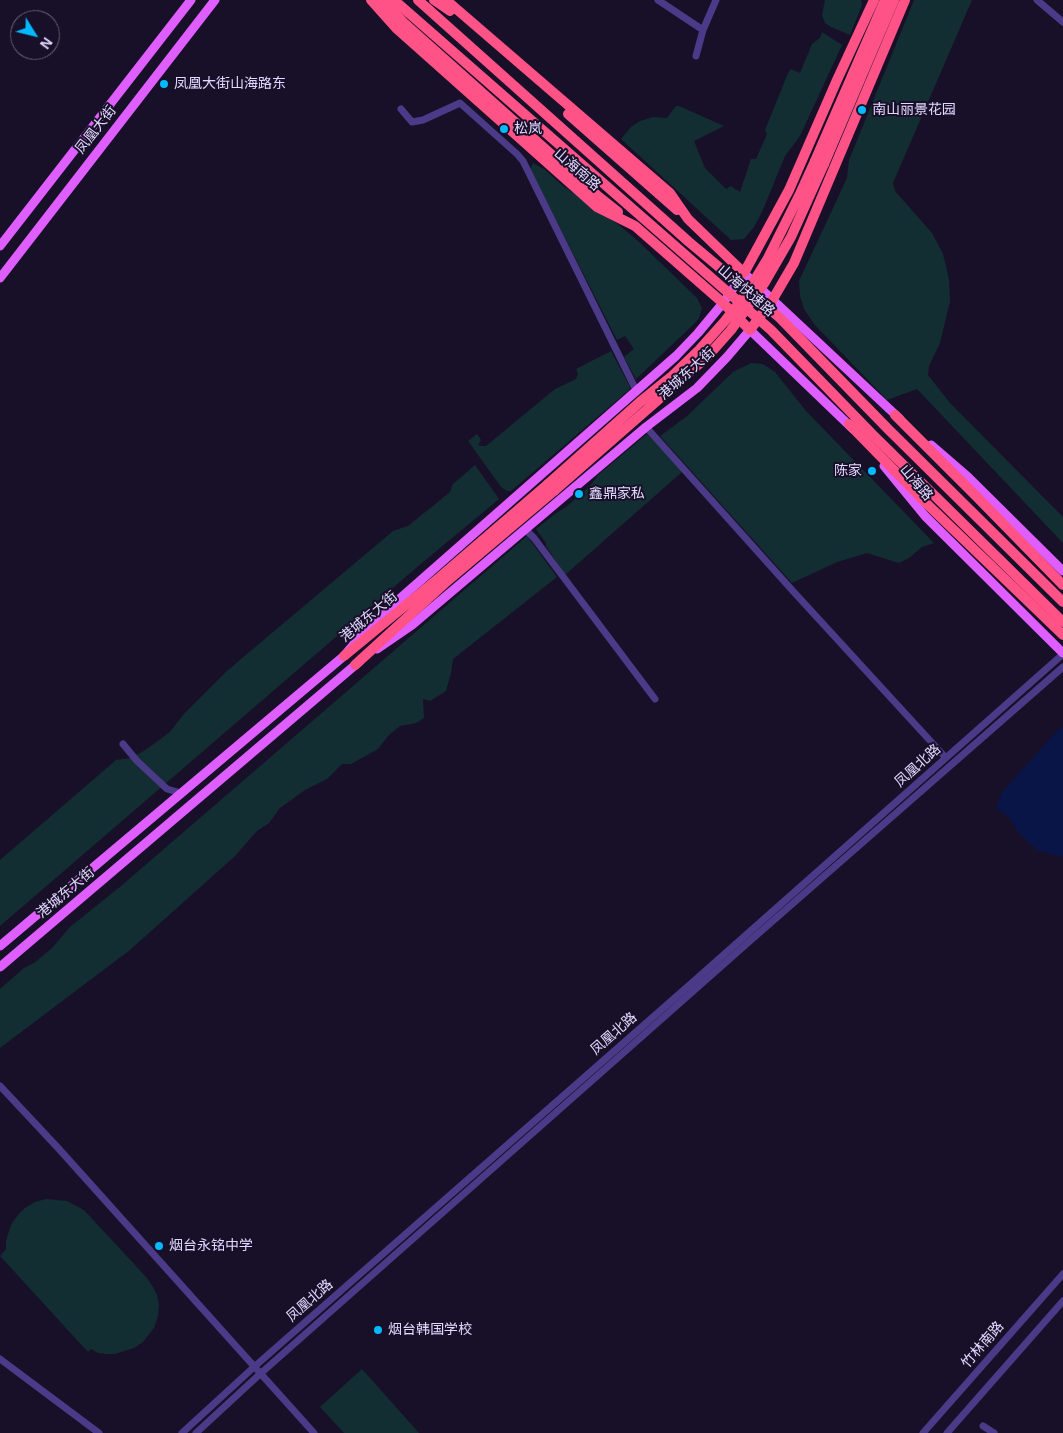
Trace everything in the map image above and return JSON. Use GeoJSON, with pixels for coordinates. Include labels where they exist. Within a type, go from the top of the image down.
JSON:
{"type":"FeatureCollection","features":[{"type":"Feature","properties":{"kind":"highway","name":"山海南路"},"geometry":{"type":"LineString","coordinates":[[372,0],[396,28],[598,207],[636,226],[723,303],[750,330]]}},
{"type":"Feature","properties":{"kind":"highway"},"geometry":{"type":"LineString","coordinates":[[383,0],[404,23],[546,150],[599,197],[636,226]]}},
{"type":"Feature","properties":{"kind":"highway","name":"山海快速路"},"geometry":{"type":"LineString","coordinates":[[394,0],[771,330],[872,434],[1063,622]]}},
{"type":"Feature","properties":{"kind":"highway","name":"山海快速路"},"geometry":{"type":"LineString","coordinates":[[418,0],[689,242],[780,318],[888,429],[1063,602]]}},
{"type":"Feature","properties":{"kind":"highway"},"geometry":{"type":"LineString","coordinates":[[434,0],[453,13],[688,219],[744,273]]}},
{"type":"Feature","properties":{"kind":"highway"},"geometry":{"type":"LineString","coordinates":[[446,0],[670,193],[688,219]]}},
{"type":"Feature","properties":{"kind":"highway","name":"港城东大街"},"geometry":{"type":"LineString","coordinates":[[744,273],[789,190],[874,0]]}},
{"type":"Feature","properties":{"kind":"highway","name":"港城东大街"},"geometry":{"type":"LineString","coordinates":[[344,656],[707,357],[731,330],[765,282],[791,237],[885,0]]}},
{"type":"Feature","properties":{"kind":"highway","name":"港城东大街"},"geometry":{"type":"LineString","coordinates":[[820,162],[894,0]]}},
{"type":"Feature","properties":{"kind":"highway","name":"港城东大街"},"geometry":{"type":"LineString","coordinates":[[750,330],[773,299],[794,263],[905,0]]}},
{"type":"Feature","properties":{"kind":"highway"},"geometry":{"type":"LineString","coordinates":[[895,415],[1063,585]]}},
{"type":"Feature","properties":{"kind":"highway"},"geometry":{"type":"LineString","coordinates":[[849,424],[928,505],[1063,635]]}},
{"type":"Feature","properties":{"kind":"highway","name":"港城东大街"},"geometry":{"type":"LineString","coordinates":[[355,665],[551,487]]}},
{"type":"Feature","properties":{"kind":"main road","name":"凤凰大街"},"geometry":{"type":"LineString","coordinates":[[0,246],[190,0]]}},
{"type":"Feature","properties":{"kind":"main road","name":"凤凰大街"},"geometry":{"type":"LineString","coordinates":[[0,278],[215,0]]}},
{"type":"Feature","properties":{"kind":"main road"},"geometry":{"type":"LineString","coordinates":[[744,273],[895,415],[968,477],[1063,570]]}},
{"type":"Feature","properties":{"kind":"main road","name":"港城东大街"},"geometry":{"type":"LineString","coordinates":[[0,946],[344,656],[371,624],[637,392],[676,356],[698,332],[723,303],[744,273]]}},
{"type":"Feature","properties":{"kind":"main road","name":"港城东大街"},"geometry":{"type":"LineString","coordinates":[[0,966],[355,665],[412,625],[646,427],[696,388],[727,357],[750,330]]}},
{"type":"Feature","properties":{"kind":"main road","name":"山海路"},"geometry":{"type":"LineString","coordinates":[[750,330],[849,424],[925,516],[1063,654]]}},
{"type":"Feature","properties":{"kind":"street"},"geometry":{"type":"LineString","coordinates":[[658,0],[703,30]]}},
{"type":"Feature","properties":{"kind":"street"},"geometry":{"type":"LineString","coordinates":[[696,56],[703,30],[716,0]]}},
{"type":"Feature","properties":{"kind":"street"},"geometry":{"type":"LineString","coordinates":[[1037,0],[1063,22]]}},
{"type":"Feature","properties":{"kind":"street"},"geometry":{"type":"LineString","coordinates":[[401,109],[412,122],[423,120],[460,103],[518,154],[637,392]]}},
{"type":"Feature","properties":{"kind":"street"},"geometry":{"type":"LineString","coordinates":[[646,427],[946,758]]}},
{"type":"Feature","properties":{"kind":"street"},"geometry":{"type":"LineString","coordinates":[[526,530],[534,538],[655,699]]}},
{"type":"Feature","properties":{"kind":"street","name":"凤凰北路"},"geometry":{"type":"LineString","coordinates":[[182,1433],[254,1367],[1063,654]]}},
{"type":"Feature","properties":{"kind":"street","name":"凤凰北路"},"geometry":{"type":"LineString","coordinates":[[196,1433],[260,1374],[750,940],[1063,666]]}},
{"type":"Feature","properties":{"kind":"street"},"geometry":{"type":"LineString","coordinates":[[124,744],[137,761],[168,789],[181,793]]}},
{"type":"Feature","properties":{"kind":"street"},"geometry":{"type":"LineString","coordinates":[[0,1086],[314,1433]]}},
{"type":"Feature","properties":{"kind":"street","name":"竹林南路"},"geometry":{"type":"LineString","coordinates":[[923,1433],[1063,1274]]}},
{"type":"Feature","properties":{"kind":"street"},"geometry":{"type":"LineString","coordinates":[[947,1433],[1063,1300]]}},
{"type":"Feature","properties":{"kind":"street"},"geometry":{"type":"LineString","coordinates":[[0,1360],[99,1433]]}},
{"type":"Feature","properties":{"kind":"street"},"geometry":{"type":"LineString","coordinates":[[983,1426],[994,1433]]}},
{"type":"Feature","properties":{"kind":"green space"},"geometry":{"type":"Polygon","coordinates":[[[825,0],[861,0],[862,5],[850,35],[825,23],[822,15],[825,0]]]}},
{"type":"Feature","properties":{"kind":"green space"},"geometry":{"type":"Polygon","coordinates":[[[914,0],[972,0],[893,183],[895,191],[932,233],[943,254],[949,279],[950,301],[940,343],[929,366],[928,375],[950,403],[1063,517],[1063,543],[917,389],[887,400],[814,324],[804,309],[800,296],[799,281],[847,178],[849,160],[914,0]]]}},
{"type":"Feature","properties":{"kind":"green space"},"geometry":{"type":"Polygon","coordinates":[[[822,32],[842,45],[800,136],[785,156],[762,212],[754,227],[744,239],[731,240],[621,139],[631,127],[640,121],[653,117],[667,118],[676,106],[724,126],[694,141],[705,168],[726,189],[731,186],[740,192],[751,159],[756,159],[767,134],[765,130],[788,73],[791,69],[800,73],[812,44],[820,38],[822,32]]]}},
{"type":"Feature","properties":{"kind":"green space"},"geometry":{"type":"Polygon","coordinates":[[[533,163],[544,169],[563,186],[619,225],[638,241],[697,298],[702,308],[699,318],[694,324],[636,379],[624,357],[634,349],[625,336],[617,340],[530,169],[533,163]]]}},
{"type":"Feature","properties":{"kind":"green space"},"geometry":{"type":"Polygon","coordinates":[[[611,351],[630,387],[629,390],[511,491],[501,487],[468,441],[477,434],[481,440],[478,445],[486,446],[555,389],[576,379],[578,374],[576,369],[611,351]]]}},
{"type":"Feature","properties":{"kind":"green space"},"geometry":{"type":"Polygon","coordinates":[[[751,363],[763,364],[775,372],[806,411],[934,543],[922,547],[909,558],[899,563],[867,553],[837,562],[792,583],[660,436],[686,417],[733,372],[751,363]]]}},
{"type":"Feature","properties":{"kind":"green space"},"geometry":{"type":"Polygon","coordinates":[[[647,434],[674,459],[682,472],[565,575],[536,529],[566,507],[590,486],[598,475],[647,434]]]}},
{"type":"Feature","properties":{"kind":"green space"},"geometry":{"type":"Polygon","coordinates":[[[475,465],[499,499],[416,568],[0,926],[0,860],[116,760],[130,758],[144,751],[170,732],[183,715],[228,670],[393,531],[408,526],[450,492],[453,484],[475,465]]]}},
{"type":"Feature","properties":{"kind":"green space"},"geometry":{"type":"Polygon","coordinates":[[[527,536],[557,577],[453,659],[446,691],[430,701],[423,699],[424,718],[416,723],[400,726],[389,735],[378,749],[351,764],[342,764],[327,779],[305,790],[280,808],[269,823],[257,831],[235,856],[130,950],[0,1048],[0,989],[24,968],[34,963],[52,948],[70,927],[121,886],[527,536]]]}},
{"type":"Feature","properties":{"kind":"green space"},"geometry":{"type":"Polygon","coordinates":[[[46,1199],[67,1201],[84,1210],[147,1278],[153,1287],[159,1305],[158,1316],[154,1328],[143,1342],[134,1348],[115,1354],[98,1353],[91,1349],[88,1352],[0,1256],[6,1249],[8,1234],[12,1223],[18,1215],[35,1202],[46,1199]]]}},
{"type":"Feature","properties":{"kind":"green space"},"geometry":{"type":"Polygon","coordinates":[[[362,1369],[419,1433],[344,1433],[320,1407],[362,1369]]]}},
{"type":"Feature","properties":{"kind":"shaded area"},"geometry":{"type":"Polygon","coordinates":[[[1063,727],[1063,857],[1037,850],[1018,832],[1009,817],[996,808],[1002,792],[1059,729],[1063,727]]]}},
{"type":"Feature","properties":{"kind":"place","name":"凤凰大街山海路东"},"geometry":{"type":"Point","coordinates":[164,84]}},
{"type":"Feature","properties":{"kind":"place","name":"南山丽景花园"},"geometry":{"type":"Point","coordinates":[862,110]}},
{"type":"Feature","properties":{"kind":"place","name":"松岚"},"geometry":{"type":"Point","coordinates":[504,129]}},
{"type":"Feature","properties":{"kind":"place","name":"陈家"},"geometry":{"type":"Point","coordinates":[872,471]}},
{"type":"Feature","properties":{"kind":"place","name":"鑫鼎家私"},"geometry":{"type":"Point","coordinates":[579,494]}},
{"type":"Feature","properties":{"kind":"place","name":"烟台永铭中学"},"geometry":{"type":"Point","coordinates":[159,1246]}},
{"type":"Feature","properties":{"kind":"place","name":"烟台韩国学校"},"geometry":{"type":"Point","coordinates":[378,1330]}}]}
